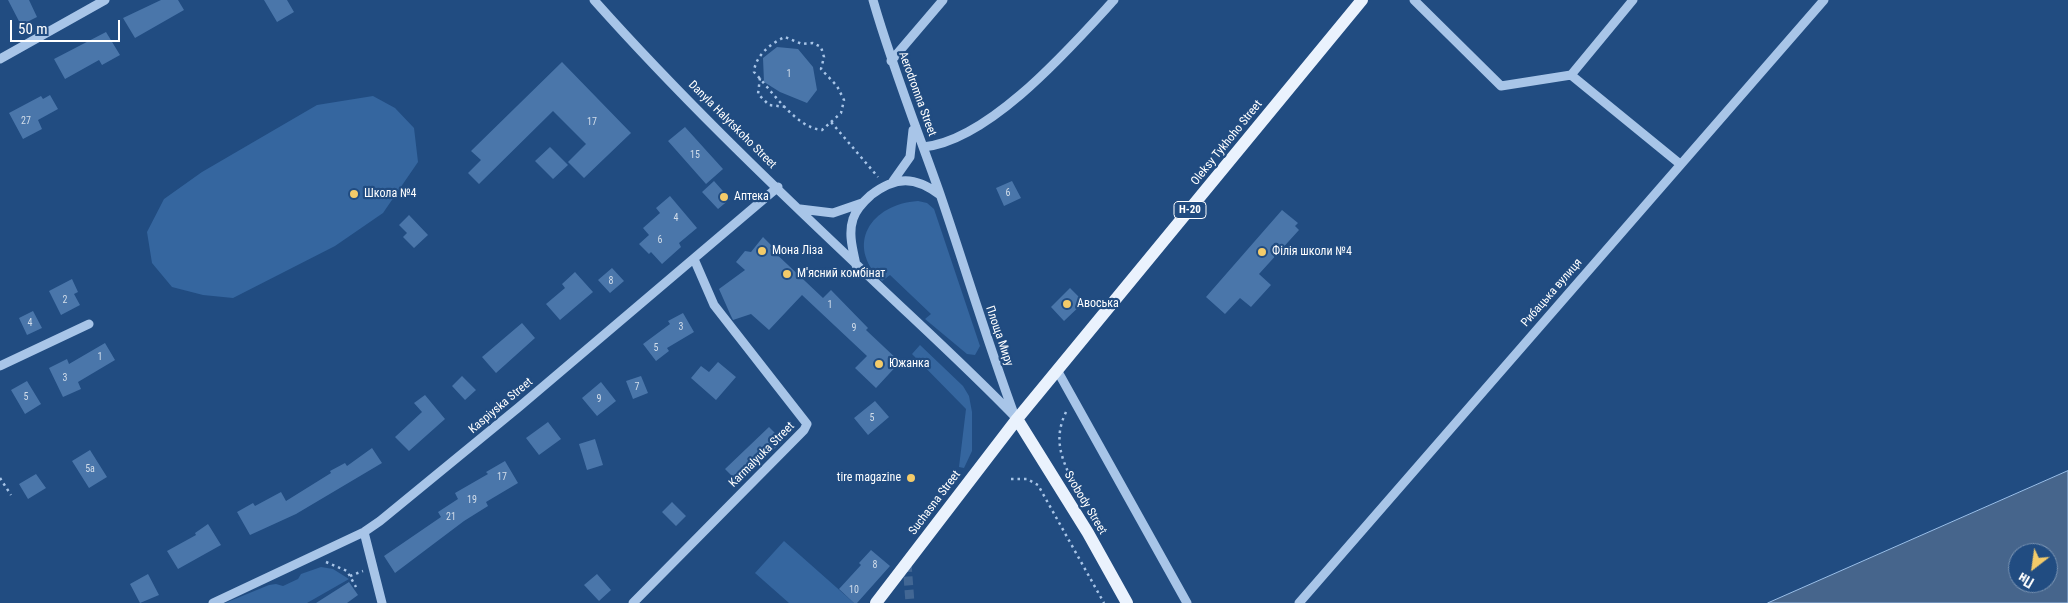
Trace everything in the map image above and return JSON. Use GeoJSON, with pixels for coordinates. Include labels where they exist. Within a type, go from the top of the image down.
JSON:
{"type":"FeatureCollection","features":[{"type":"Feature","properties":{"kind":"main road","name":"Oleksy Tykhoho Street"},"geometry":{"type":"LineString","coordinates":[[1017,419],[1362,0]]}},
{"type":"Feature","properties":{"kind":"main road","name":"Suchasna Street"},"geometry":{"type":"LineString","coordinates":[[876,603],[1017,419]]}},
{"type":"Feature","properties":{"kind":"main road","name":"Svobody Street"},"geometry":{"type":"LineString","coordinates":[[1017,419],[1088,533],[1127,603]]}},
{"type":"Feature","properties":{"kind":"street"},"geometry":{"type":"LineString","coordinates":[[0,59],[105,0]]}},
{"type":"Feature","properties":{"kind":"street","name":"Danyla Halytskoho Street"},"geometry":{"type":"LineString","coordinates":[[594,0],[642,53],[856,265]]}},
{"type":"Feature","properties":{"kind":"street","name":"Aerodromna Street"},"geometry":{"type":"LineString","coordinates":[[873,0],[891,61],[940,195]]}},
{"type":"Feature","properties":{"kind":"street"},"geometry":{"type":"LineString","coordinates":[[891,61],[943,0]]}},
{"type":"Feature","properties":{"kind":"street"},"geometry":{"type":"LineString","coordinates":[[923,148],[941,146],[987,121],[1055,64],[1114,0]]}},
{"type":"Feature","properties":{"kind":"street"},"geometry":{"type":"LineString","coordinates":[[1414,0],[1500,86],[1570,75],[1633,0]]}},
{"type":"Feature","properties":{"kind":"street","name":"Рибацька вулиця"},"geometry":{"type":"LineString","coordinates":[[1300,603],[1824,0]]}},
{"type":"Feature","properties":{"kind":"street"},"geometry":{"type":"LineString","coordinates":[[1570,75],[1680,164]]}},
{"type":"Feature","properties":{"kind":"street"},"geometry":{"type":"LineString","coordinates":[[800,209],[833,214],[862,202],[889,183],[910,157],[913,124]]}},
{"type":"Feature","properties":{"kind":"street"},"geometry":{"type":"LineString","coordinates":[[889,183],[912,181],[927,185],[940,195]]}},
{"type":"Feature","properties":{"kind":"street","name":"Kaspiyska Street"},"geometry":{"type":"LineString","coordinates":[[213,603],[364,532],[519,407],[778,187]]}},
{"type":"Feature","properties":{"kind":"street","name":"Площа Миру"},"geometry":{"type":"LineString","coordinates":[[940,195],[996,364],[1017,419]]}},
{"type":"Feature","properties":{"kind":"street"},"geometry":{"type":"LineString","coordinates":[[862,202],[853,220],[850,238],[856,265],[967,368],[1017,419]]}},
{"type":"Feature","properties":{"kind":"street","name":"Karmalyuka Street"},"geometry":{"type":"LineString","coordinates":[[632,603],[804,430],[807,424],[714,305],[694,259]]}},
{"type":"Feature","properties":{"kind":"street"},"geometry":{"type":"LineString","coordinates":[[0,366],[89,324]]}},
{"type":"Feature","properties":{"kind":"street"},"geometry":{"type":"LineString","coordinates":[[1057,370],[1188,603]]}},
{"type":"Feature","properties":{"kind":"street"},"geometry":{"type":"LineString","coordinates":[[364,532],[382,603]]}},
{"type":"Feature","properties":{"kind":"path"},"geometry":{"type":"LineString","coordinates":[[785,37],[802,44],[813,43],[820,47],[824,57],[822,69],[836,86],[844,100],[841,112],[822,130],[812,129],[800,122],[786,107],[754,72],[758,57],[777,40],[785,37]]}},
{"type":"Feature","properties":{"kind":"path"},"geometry":{"type":"LineString","coordinates":[[760,78],[758,94],[769,105],[786,107]]}},
{"type":"Feature","properties":{"kind":"path"},"geometry":{"type":"LineString","coordinates":[[831,122],[889,183]]}},
{"type":"Feature","properties":{"kind":"path"},"geometry":{"type":"LineString","coordinates":[[1066,412],[1058,430],[1060,448],[1064,463],[1074,483]]}},
{"type":"Feature","properties":{"kind":"path"},"geometry":{"type":"LineString","coordinates":[[0,478],[11,496]]}},
{"type":"Feature","properties":{"kind":"path"},"geometry":{"type":"LineString","coordinates":[[1011,479],[1027,480],[1038,485],[1104,603]]}},
{"type":"Feature","properties":{"kind":"path"},"geometry":{"type":"LineString","coordinates":[[308,558],[334,564],[347,571],[356,587]]}},
{"type":"Feature","properties":{"kind":"shaded area"},"geometry":{"type":"Polygon","coordinates":[[[373,96],[395,108],[414,128],[418,162],[383,213],[335,246],[233,298],[203,295],[172,287],[152,263],[147,232],[164,199],[202,172],[317,105],[373,96]]]}},
{"type":"Feature","properties":{"kind":"shaded area"},"geometry":{"type":"Polygon","coordinates":[[[918,201],[927,203],[934,209],[980,346],[975,355],[967,354],[925,319],[931,314],[890,275],[882,281],[871,267],[865,254],[864,241],[868,229],[876,218],[887,210],[901,204],[918,201]]]}},
{"type":"Feature","properties":{"kind":"shaded area"},"geometry":{"type":"Polygon","coordinates":[[[920,345],[963,386],[969,396],[972,412],[972,451],[964,468],[959,467],[966,409],[912,354],[920,345]]]}},
{"type":"Feature","properties":{"kind":"shaded area"},"geometry":{"type":"Polygon","coordinates":[[[2068,471],[2068,603],[1768,603],[2068,471]]]}},
{"type":"Feature","properties":{"kind":"shaded area"},"geometry":{"type":"Polygon","coordinates":[[[784,541],[854,603],[789,603],[755,573],[784,541]]]}},
{"type":"Feature","properties":{"kind":"shaded area"},"geometry":{"type":"Polygon","coordinates":[[[321,567],[333,569],[349,579],[307,603],[225,603],[269,585],[283,586],[298,579],[301,574],[321,567]]]}},
{"type":"Feature","properties":{"kind":"building"},"geometry":{"type":"Polygon","coordinates":[[[8,0],[29,0],[37,17],[21,25],[8,0]]]}},
{"type":"Feature","properties":{"kind":"building"},"geometry":{"type":"Polygon","coordinates":[[[161,0],[178,0],[184,10],[135,38],[123,18],[161,0]]]}},
{"type":"Feature","properties":{"kind":"building"},"geometry":{"type":"Polygon","coordinates":[[[264,0],[287,0],[294,12],[277,22],[264,0]]]}},
{"type":"Feature","properties":{"kind":"building"},"geometry":{"type":"Polygon","coordinates":[[[106,32],[120,55],[102,65],[99,60],[65,79],[54,59],[106,32]]]}},
{"type":"Feature","properties":{"kind":"building"},"geometry":{"type":"Polygon","coordinates":[[[777,47],[798,49],[813,67],[817,90],[807,103],[780,92],[764,82],[763,58],[777,47]]]}},
{"type":"Feature","properties":{"kind":"building"},"geometry":{"type":"Polygon","coordinates":[[[562,62],[631,133],[584,178],[568,162],[586,144],[553,111],[479,184],[468,173],[481,160],[471,151],[562,62]]]}},
{"type":"Feature","properties":{"kind":"building"},"geometry":{"type":"Polygon","coordinates":[[[50,95],[58,109],[38,120],[42,129],[23,139],[9,113],[41,96],[43,99],[50,95]]]}},
{"type":"Feature","properties":{"kind":"building"},"geometry":{"type":"Polygon","coordinates":[[[685,127],[723,169],[706,184],[668,141],[685,127]]]}},
{"type":"Feature","properties":{"kind":"building"},"geometry":{"type":"Polygon","coordinates":[[[550,147],[568,165],[553,179],[535,161],[550,147]]]}},
{"type":"Feature","properties":{"kind":"building"},"geometry":{"type":"Polygon","coordinates":[[[714,181],[730,199],[718,209],[702,192],[714,181]]]}},
{"type":"Feature","properties":{"kind":"building"},"geometry":{"type":"Polygon","coordinates":[[[1012,181],[1021,198],[1004,206],[996,188],[1012,181]]]}},
{"type":"Feature","properties":{"kind":"building"},"geometry":{"type":"Polygon","coordinates":[[[670,196],[697,228],[679,243],[681,247],[662,264],[651,252],[649,254],[639,244],[649,235],[643,228],[660,213],[656,208],[670,196]]]}},
{"type":"Feature","properties":{"kind":"building","name":"Філія школи №4"},"geometry":{"type":"Polygon","coordinates":[[[1282,210],[1298,223],[1295,226],[1299,230],[1259,274],[1271,285],[1251,307],[1240,298],[1225,314],[1206,297],[1282,210]]]}},
{"type":"Feature","properties":{"kind":"building"},"geometry":{"type":"Polygon","coordinates":[[[409,215],[428,235],[414,248],[403,237],[407,233],[399,225],[409,215]]]}},
{"type":"Feature","properties":{"kind":"building"},"geometry":{"type":"Polygon","coordinates":[[[763,237],[772,246],[770,248],[823,298],[831,290],[868,328],[866,330],[900,362],[876,388],[855,368],[867,356],[802,295],[769,330],[751,314],[733,320],[719,289],[745,270],[736,262],[745,251],[751,252],[763,237]]]}},
{"type":"Feature","properties":{"kind":"building"},"geometry":{"type":"Polygon","coordinates":[[[612,268],[624,281],[610,293],[598,280],[612,268]]]}},
{"type":"Feature","properties":{"kind":"building"},"geometry":{"type":"Polygon","coordinates":[[[575,272],[593,292],[560,320],[546,304],[565,288],[562,284],[575,272]]]}},
{"type":"Feature","properties":{"kind":"building"},"geometry":{"type":"Polygon","coordinates":[[[72,279],[78,292],[74,294],[80,305],[61,315],[49,291],[72,279]]]}},
{"type":"Feature","properties":{"kind":"building","name":"Авоська"},"geometry":{"type":"Polygon","coordinates":[[[1070,288],[1084,302],[1064,321],[1051,307],[1070,288]]]}},
{"type":"Feature","properties":{"kind":"building"},"geometry":{"type":"Polygon","coordinates":[[[33,311],[42,328],[27,335],[19,318],[33,311]]]}},
{"type":"Feature","properties":{"kind":"building"},"geometry":{"type":"Polygon","coordinates":[[[683,313],[694,332],[667,348],[669,351],[656,361],[643,344],[670,324],[668,321],[683,313]]]}},
{"type":"Feature","properties":{"kind":"building"},"geometry":{"type":"Polygon","coordinates":[[[522,323],[535,338],[496,373],[482,357],[522,323]]]}},
{"type":"Feature","properties":{"kind":"building"},"geometry":{"type":"Polygon","coordinates":[[[105,343],[115,360],[78,382],[81,389],[63,397],[49,368],[67,359],[69,364],[105,343]]]}},
{"type":"Feature","properties":{"kind":"building"},"geometry":{"type":"Polygon","coordinates":[[[718,362],[736,377],[716,400],[691,378],[701,366],[709,372],[718,362]]]}},
{"type":"Feature","properties":{"kind":"building"},"geometry":{"type":"Polygon","coordinates":[[[462,376],[476,390],[465,400],[452,386],[462,376]]]}},
{"type":"Feature","properties":{"kind":"building"},"geometry":{"type":"Polygon","coordinates":[[[641,376],[648,393],[633,399],[626,381],[641,376]]]}},
{"type":"Feature","properties":{"kind":"building"},"geometry":{"type":"Polygon","coordinates":[[[27,381],[41,404],[25,414],[11,390],[27,381]]]}},
{"type":"Feature","properties":{"kind":"building"},"geometry":{"type":"Polygon","coordinates":[[[601,382],[616,401],[597,416],[582,398],[601,382]]]}},
{"type":"Feature","properties":{"kind":"building"},"geometry":{"type":"Polygon","coordinates":[[[425,395],[445,419],[409,451],[395,437],[422,412],[414,403],[425,395]]]}},
{"type":"Feature","properties":{"kind":"building"},"geometry":{"type":"Polygon","coordinates":[[[875,401],[889,417],[868,435],[854,418],[875,401]]]}},
{"type":"Feature","properties":{"kind":"building"},"geometry":{"type":"Polygon","coordinates":[[[548,422],[561,439],[539,455],[526,438],[548,422]]]}},
{"type":"Feature","properties":{"kind":"building"},"geometry":{"type":"Polygon","coordinates":[[[769,427],[783,441],[738,482],[725,469],[769,427]]]}},
{"type":"Feature","properties":{"kind":"building"},"geometry":{"type":"Polygon","coordinates":[[[595,439],[603,465],[587,470],[579,444],[595,439]]]}},
{"type":"Feature","properties":{"kind":"building"},"geometry":{"type":"Polygon","coordinates":[[[372,448],[382,463],[296,514],[250,535],[237,512],[253,503],[255,506],[281,492],[286,501],[331,473],[330,471],[345,463],[347,466],[372,448]]]}},
{"type":"Feature","properties":{"kind":"building"},"geometry":{"type":"Polygon","coordinates":[[[90,450],[107,477],[89,488],[72,461],[90,450]]]}},
{"type":"Feature","properties":{"kind":"building"},"geometry":{"type":"Polygon","coordinates":[[[505,461],[518,483],[486,502],[488,506],[464,521],[395,573],[384,556],[441,517],[438,512],[458,499],[455,493],[488,474],[486,472],[505,461]]]}},
{"type":"Feature","properties":{"kind":"building"},"geometry":{"type":"Polygon","coordinates":[[[36,474],[46,488],[28,499],[19,484],[36,474]]]}},
{"type":"Feature","properties":{"kind":"building"},"geometry":{"type":"Polygon","coordinates":[[[672,502],[686,516],[676,526],[662,512],[672,502]]]}},
{"type":"Feature","properties":{"kind":"building"},"geometry":{"type":"Polygon","coordinates":[[[208,524],[221,545],[178,569],[167,551],[196,535],[195,533],[208,524]]]}},
{"type":"Feature","properties":{"kind":"building"},"geometry":{"type":"Polygon","coordinates":[[[871,550],[890,566],[857,603],[854,603],[839,589],[861,565],[859,563],[871,550]]]}},
{"type":"Feature","properties":{"kind":"building"},"geometry":{"type":"Polygon","coordinates":[[[148,574],[159,595],[140,603],[130,584],[148,574]]]}},
{"type":"Feature","properties":{"kind":"building"},"geometry":{"type":"Polygon","coordinates":[[[597,574],[611,590],[599,601],[584,585],[597,574]]]}},
{"type":"Feature","properties":{"kind":"building"},"geometry":{"type":"Polygon","coordinates":[[[349,582],[358,595],[347,603],[316,603],[349,582]]]}},
{"type":"Feature","properties":{"kind":"tunnel"},"geometry":{"type":"LineString","coordinates":[[907,563],[910,603]]}},
{"type":"Feature","properties":{"kind":"place","name":"Школа №4"},"geometry":{"type":"Point","coordinates":[354,194]}},
{"type":"Feature","properties":{"kind":"place","name":"Аптека"},"geometry":{"type":"Point","coordinates":[724,197]}},
{"type":"Feature","properties":{"kind":"place","name":"Мона Ліза"},"geometry":{"type":"Point","coordinates":[762,251]}},
{"type":"Feature","properties":{"kind":"place","name":"Філія школи №4"},"geometry":{"type":"Point","coordinates":[1262,252]}},
{"type":"Feature","properties":{"kind":"place","name":"М'ясний комбінат"},"geometry":{"type":"Point","coordinates":[787,274]}},
{"type":"Feature","properties":{"kind":"place","name":"Авоська"},"geometry":{"type":"Point","coordinates":[1067,304]}},
{"type":"Feature","properties":{"kind":"place","name":"Южанка"},"geometry":{"type":"Point","coordinates":[879,364]}},
{"type":"Feature","properties":{"kind":"place","name":"tire magazine"},"geometry":{"type":"Point","coordinates":[911,478]}}]}
